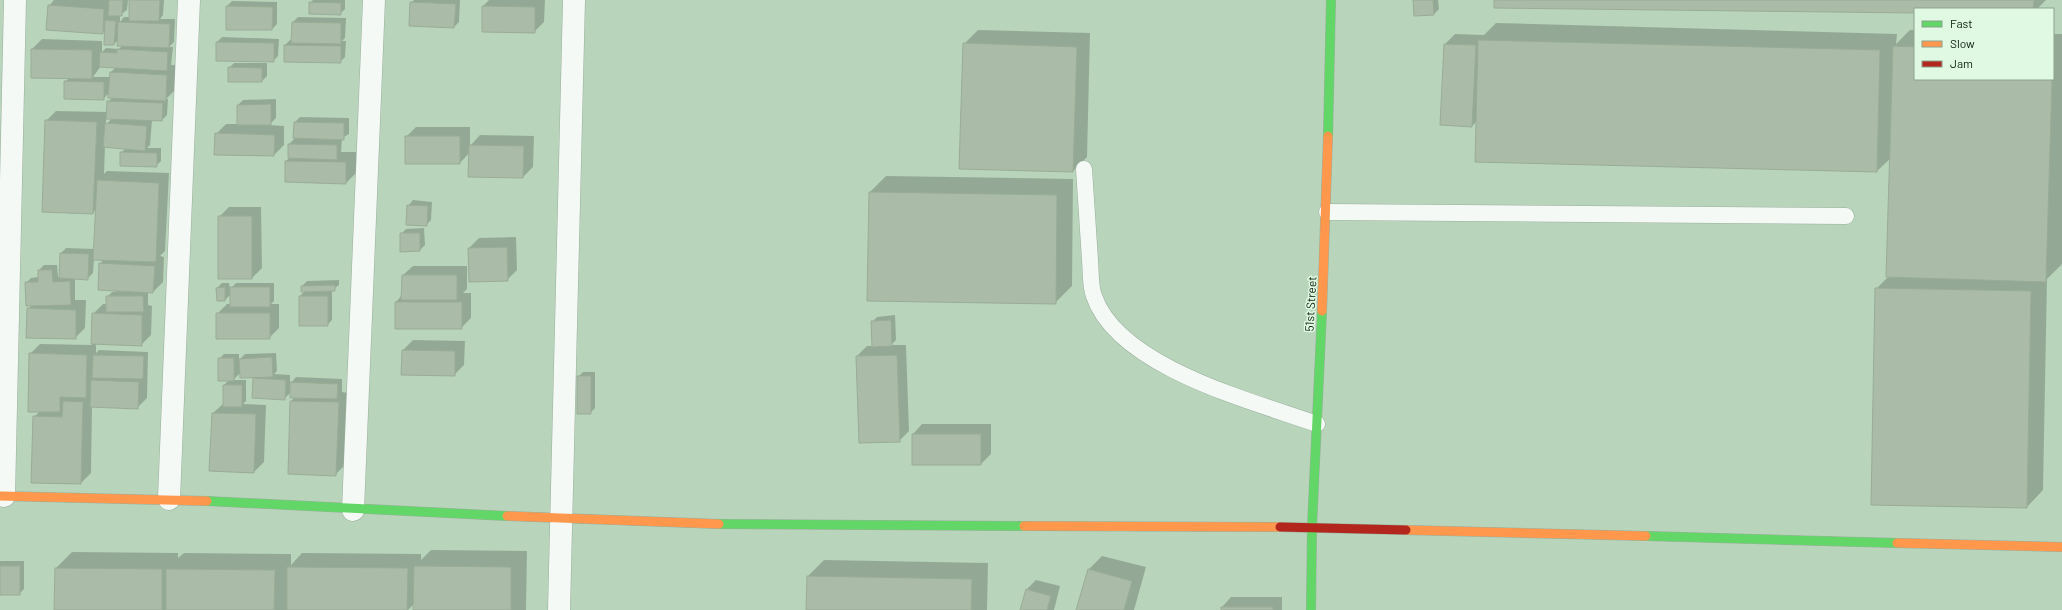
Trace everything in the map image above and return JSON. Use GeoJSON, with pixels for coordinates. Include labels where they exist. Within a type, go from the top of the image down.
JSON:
{"type":"FeatureCollection","features":[{"type":"Feature","properties":{"kind":"street"},"geometry":{"type":"LineString","coordinates":[[15,0],[2,496],[169,500],[561,520],[704,524],[1312,527],[2062,546]]}},
{"type":"Feature","properties":{"kind":"street"},"geometry":{"type":"LineString","coordinates":[[169,500],[189,0]]}},
{"type":"Feature","properties":{"kind":"street"},"geometry":{"type":"LineString","coordinates":[[353,510],[374,0]]}},
{"type":"Feature","properties":{"kind":"street"},"geometry":{"type":"LineString","coordinates":[[559,610],[574,0]]}},
{"type":"Feature","properties":{"kind":"street","name":"51st Street"},"geometry":{"type":"LineString","coordinates":[[1311,610],[1312,527],[1327,212],[1331,0]]}},
{"type":"Feature","properties":{"kind":"lane"},"geometry":{"type":"LineString","coordinates":[[1084,169],[1093,295],[1102,316],[1120,336],[1148,355],[1200,383],[1317,424]]}},
{"type":"Feature","properties":{"kind":"lane"},"geometry":{"type":"LineString","coordinates":[[1327,212],[1846,216]]}},
{"type":"Feature","properties":{"kind":"building"},"geometry":{"type":"Polygon","coordinates":[[[109,0],[123,0],[122,16],[108,16],[109,0]]]}},
{"type":"Feature","properties":{"kind":"building"},"geometry":{"type":"Polygon","coordinates":[[[129,0],[160,0],[159,21],[129,21],[129,0]]]}},
{"type":"Feature","properties":{"kind":"building"},"geometry":{"type":"Polygon","coordinates":[[[1413,0],[1433,0],[1434,15],[1414,16],[1413,0]]]}},
{"type":"Feature","properties":{"kind":"building"},"geometry":{"type":"Polygon","coordinates":[[[1494,0],[2034,0],[2033,8],[1914,8],[1914,13],[1494,8],[1494,0]]]}},
{"type":"Feature","properties":{"kind":"building"},"geometry":{"type":"Polygon","coordinates":[[[309,2],[341,3],[341,15],[309,14],[309,2]]]}},
{"type":"Feature","properties":{"kind":"building"},"geometry":{"type":"Polygon","coordinates":[[[410,2],[456,4],[454,28],[409,26],[410,2]]]}},
{"type":"Feature","properties":{"kind":"building"},"geometry":{"type":"Polygon","coordinates":[[[48,5],[104,9],[103,34],[46,30],[48,5]]]}},
{"type":"Feature","properties":{"kind":"building"},"geometry":{"type":"Polygon","coordinates":[[[226,6],[273,7],[272,30],[226,30],[226,6]]]}},
{"type":"Feature","properties":{"kind":"building"},"geometry":{"type":"Polygon","coordinates":[[[482,6],[535,7],[535,33],[482,32],[482,6]]]}},
{"type":"Feature","properties":{"kind":"building"},"geometry":{"type":"Polygon","coordinates":[[[105,20],[116,21],[114,45],[104,45],[105,20]]]}},
{"type":"Feature","properties":{"kind":"building"},"geometry":{"type":"Polygon","coordinates":[[[118,22],[170,24],[169,48],[117,46],[118,22]]]}},
{"type":"Feature","properties":{"kind":"building"},"geometry":{"type":"Polygon","coordinates":[[[292,22],[341,23],[341,44],[291,43],[292,22]]]}},
{"type":"Feature","properties":{"kind":"building"},"geometry":{"type":"Polygon","coordinates":[[[1478,40],[1880,50],[1877,172],[1475,162],[1478,40]]]}},
{"type":"Feature","properties":{"kind":"building"},"geometry":{"type":"Polygon","coordinates":[[[216,42],[274,43],[274,62],[216,61],[216,42]]]}},
{"type":"Feature","properties":{"kind":"building"},"geometry":{"type":"Polygon","coordinates":[[[963,43],[1077,47],[1073,172],[959,169],[963,43]]]}},
{"type":"Feature","properties":{"kind":"building"},"geometry":{"type":"Polygon","coordinates":[[[1444,44],[1476,45],[1472,127],[1440,125],[1444,44]]]}},
{"type":"Feature","properties":{"kind":"building"},"geometry":{"type":"Polygon","coordinates":[[[284,45],[341,46],[341,63],[284,62],[284,45]]]}},
{"type":"Feature","properties":{"kind":"building"},"geometry":{"type":"Polygon","coordinates":[[[1893,46],[1914,47],[1914,80],[2052,80],[2046,282],[1886,277],[1893,46]]]}},
{"type":"Feature","properties":{"kind":"building"},"geometry":{"type":"Polygon","coordinates":[[[31,49],[92,50],[92,79],[31,78],[31,49]]]}},
{"type":"Feature","properties":{"kind":"building"},"geometry":{"type":"Polygon","coordinates":[[[117,49],[168,52],[167,71],[99,67],[100,52],[117,53],[117,49]]]}},
{"type":"Feature","properties":{"kind":"building"},"geometry":{"type":"Polygon","coordinates":[[[228,67],[262,68],[262,82],[228,82],[228,67]]]}},
{"type":"Feature","properties":{"kind":"building"},"geometry":{"type":"Polygon","coordinates":[[[110,72],[167,75],[166,101],[108,98],[110,72]]]}},
{"type":"Feature","properties":{"kind":"building"},"geometry":{"type":"Polygon","coordinates":[[[64,81],[104,82],[104,100],[64,99],[64,81]]]}},
{"type":"Feature","properties":{"kind":"building"},"geometry":{"type":"Polygon","coordinates":[[[107,101],[163,103],[162,121],[106,119],[107,101]]]}},
{"type":"Feature","properties":{"kind":"building"},"geometry":{"type":"Polygon","coordinates":[[[271,104],[271,125],[237,125],[237,105],[271,104]]]}},
{"type":"Feature","properties":{"kind":"building"},"geometry":{"type":"Polygon","coordinates":[[[45,120],[97,122],[93,214],[42,212],[45,120]]]}},
{"type":"Feature","properties":{"kind":"building"},"geometry":{"type":"Polygon","coordinates":[[[294,122],[344,123],[344,140],[293,138],[294,122]]]}},
{"type":"Feature","properties":{"kind":"building"},"geometry":{"type":"Polygon","coordinates":[[[105,123],[147,126],[145,151],[103,147],[105,123]]]}},
{"type":"Feature","properties":{"kind":"building"},"geometry":{"type":"Polygon","coordinates":[[[215,133],[275,135],[274,156],[214,155],[215,133]]]}},
{"type":"Feature","properties":{"kind":"building"},"geometry":{"type":"Polygon","coordinates":[[[405,136],[460,136],[460,164],[405,164],[405,136]]]}},
{"type":"Feature","properties":{"kind":"building"},"geometry":{"type":"Polygon","coordinates":[[[288,144],[337,145],[337,160],[288,158],[288,144]]]}},
{"type":"Feature","properties":{"kind":"building"},"geometry":{"type":"Polygon","coordinates":[[[469,145],[524,146],[523,178],[468,177],[469,145]]]}},
{"type":"Feature","properties":{"kind":"building"},"geometry":{"type":"Polygon","coordinates":[[[120,152],[157,153],[157,167],[120,166],[120,152]]]}},
{"type":"Feature","properties":{"kind":"building"},"geometry":{"type":"Polygon","coordinates":[[[285,161],[346,162],[346,184],[285,182],[285,161]]]}},
{"type":"Feature","properties":{"kind":"building"},"geometry":{"type":"Polygon","coordinates":[[[97,180],[159,183],[156,262],[93,260],[97,180]]]}},
{"type":"Feature","properties":{"kind":"building"},"geometry":{"type":"Polygon","coordinates":[[[869,192],[1057,195],[1056,304],[867,301],[869,192]]]}},
{"type":"Feature","properties":{"kind":"building"},"geometry":{"type":"Polygon","coordinates":[[[407,205],[428,206],[427,226],[406,225],[407,205]]]}},
{"type":"Feature","properties":{"kind":"building"},"geometry":{"type":"Polygon","coordinates":[[[218,216],[252,216],[252,279],[218,279],[218,216]]]}},
{"type":"Feature","properties":{"kind":"building"},"geometry":{"type":"Polygon","coordinates":[[[400,233],[420,233],[420,251],[400,252],[400,233]]]}},
{"type":"Feature","properties":{"kind":"building"},"geometry":{"type":"Polygon","coordinates":[[[507,247],[508,281],[469,282],[468,248],[507,247]]]}},
{"type":"Feature","properties":{"kind":"building"},"geometry":{"type":"Polygon","coordinates":[[[60,253],[89,254],[88,280],[59,278],[60,253]]]}},
{"type":"Feature","properties":{"kind":"building"},"geometry":{"type":"Polygon","coordinates":[[[99,263],[155,266],[153,293],[98,290],[99,263]]]}},
{"type":"Feature","properties":{"kind":"building"},"geometry":{"type":"Polygon","coordinates":[[[38,270],[52,270],[53,282],[70,281],[71,305],[26,306],[25,282],[38,282],[38,270]]]}},
{"type":"Feature","properties":{"kind":"building"},"geometry":{"type":"Polygon","coordinates":[[[402,275],[457,275],[457,300],[401,300],[402,275]]]}},
{"type":"Feature","properties":{"kind":"building"},"geometry":{"type":"Polygon","coordinates":[[[335,285],[335,291],[301,292],[301,286],[335,285]]]}},
{"type":"Feature","properties":{"kind":"building"},"geometry":{"type":"Polygon","coordinates":[[[225,287],[225,301],[217,301],[216,288],[225,287]]]}},
{"type":"Feature","properties":{"kind":"building"},"geometry":{"type":"Polygon","coordinates":[[[230,287],[270,287],[270,307],[230,307],[230,287]]]}},
{"type":"Feature","properties":{"kind":"building"},"geometry":{"type":"Polygon","coordinates":[[[1875,288],[2031,291],[2027,508],[1871,505],[1875,288]]]}},
{"type":"Feature","properties":{"kind":"building"},"geometry":{"type":"Polygon","coordinates":[[[106,296],[143,296],[144,312],[106,312],[106,296]]]}},
{"type":"Feature","properties":{"kind":"building"},"geometry":{"type":"Polygon","coordinates":[[[299,296],[328,296],[328,326],[299,326],[299,296]]]}},
{"type":"Feature","properties":{"kind":"building"},"geometry":{"type":"Polygon","coordinates":[[[395,302],[462,302],[462,329],[395,329],[395,302]]]}},
{"type":"Feature","properties":{"kind":"building"},"geometry":{"type":"Polygon","coordinates":[[[27,308],[76,310],[76,339],[26,338],[27,308]]]}},
{"type":"Feature","properties":{"kind":"building"},"geometry":{"type":"Polygon","coordinates":[[[92,313],[142,315],[142,346],[91,344],[92,313]]]}},
{"type":"Feature","properties":{"kind":"building"},"geometry":{"type":"Polygon","coordinates":[[[216,313],[270,313],[270,339],[216,339],[216,313]]]}},
{"type":"Feature","properties":{"kind":"building"},"geometry":{"type":"Polygon","coordinates":[[[891,320],[892,346],[872,347],[871,321],[891,320]]]}},
{"type":"Feature","properties":{"kind":"building"},"geometry":{"type":"Polygon","coordinates":[[[402,350],[455,351],[455,376],[401,375],[402,350]]]}},
{"type":"Feature","properties":{"kind":"building"},"geometry":{"type":"Polygon","coordinates":[[[29,353],[87,355],[86,398],[60,397],[60,412],[28,412],[29,353]]]}},
{"type":"Feature","properties":{"kind":"building"},"geometry":{"type":"Polygon","coordinates":[[[93,355],[144,356],[143,379],[92,378],[93,355]]]}},
{"type":"Feature","properties":{"kind":"building"},"geometry":{"type":"Polygon","coordinates":[[[897,355],[900,442],[859,443],[856,356],[897,355]]]}},
{"type":"Feature","properties":{"kind":"building"},"geometry":{"type":"Polygon","coordinates":[[[272,357],[273,377],[240,378],[239,359],[272,357]]]}},
{"type":"Feature","properties":{"kind":"building"},"geometry":{"type":"Polygon","coordinates":[[[218,358],[234,358],[234,381],[218,381],[218,358]]]}},
{"type":"Feature","properties":{"kind":"building"},"geometry":{"type":"Polygon","coordinates":[[[577,376],[591,376],[591,414],[577,414],[577,376]]]}},
{"type":"Feature","properties":{"kind":"building"},"geometry":{"type":"Polygon","coordinates":[[[253,378],[286,380],[285,400],[252,398],[253,378]]]}},
{"type":"Feature","properties":{"kind":"building"},"geometry":{"type":"Polygon","coordinates":[[[91,380],[139,382],[138,409],[90,407],[91,380]]]}},
{"type":"Feature","properties":{"kind":"building"},"geometry":{"type":"Polygon","coordinates":[[[290,382],[338,384],[337,399],[290,398],[290,382]]]}},
{"type":"Feature","properties":{"kind":"building"},"geometry":{"type":"Polygon","coordinates":[[[223,385],[242,385],[242,407],[223,407],[223,385]]]}},
{"type":"Feature","properties":{"kind":"building"},"geometry":{"type":"Polygon","coordinates":[[[63,401],[83,402],[81,484],[31,483],[33,416],[62,417],[63,401]]]}},
{"type":"Feature","properties":{"kind":"building"},"geometry":{"type":"Polygon","coordinates":[[[290,401],[339,402],[336,476],[288,474],[290,401]]]}},
{"type":"Feature","properties":{"kind":"building"},"geometry":{"type":"Polygon","coordinates":[[[212,413],[256,414],[254,473],[209,471],[212,413]]]}},
{"type":"Feature","properties":{"kind":"building"},"geometry":{"type":"Polygon","coordinates":[[[912,434],[981,434],[981,465],[912,465],[912,434]]]}},
{"type":"Feature","properties":{"kind":"building"},"geometry":{"type":"Polygon","coordinates":[[[0,566],[20,566],[20,595],[0,595],[0,566]]]}},
{"type":"Feature","properties":{"kind":"building"},"geometry":{"type":"Polygon","coordinates":[[[414,566],[511,567],[511,610],[413,610],[414,566]]]}},
{"type":"Feature","properties":{"kind":"building"},"geometry":{"type":"Polygon","coordinates":[[[287,567],[408,568],[407,610],[287,610],[287,567]]]}},
{"type":"Feature","properties":{"kind":"building"},"geometry":{"type":"Polygon","coordinates":[[[55,568],[162,569],[162,610],[54,610],[55,568]]]}},
{"type":"Feature","properties":{"kind":"building"},"geometry":{"type":"Polygon","coordinates":[[[166,569],[275,570],[274,610],[166,610],[166,569]]]}},
{"type":"Feature","properties":{"kind":"building"},"geometry":{"type":"Polygon","coordinates":[[[1088,569],[1132,581],[1124,610],[1076,610],[1088,569]]]}},
{"type":"Feature","properties":{"kind":"building"},"geometry":{"type":"Polygon","coordinates":[[[807,576],[972,579],[971,610],[806,610],[807,576]]]}},
{"type":"Feature","properties":{"kind":"building"},"geometry":{"type":"Polygon","coordinates":[[[1026,589],[1051,596],[1047,610],[1020,610],[1026,589]]]}},
{"type":"Feature","properties":{"kind":"building"},"geometry":{"type":"Polygon","coordinates":[[[1221,607],[1273,607],[1273,610],[1221,610],[1221,607]]]}},
{"type":"Feature","properties":{"kind":"traffic: fast"},"geometry":{"type":"LineString","coordinates":[[1328,136],[1331,0]]}},
{"type":"Feature","properties":{"kind":"traffic: fast"},"geometry":{"type":"LineString","coordinates":[[1311,610],[1312,527],[1322,311]]}},
{"type":"Feature","properties":{"kind":"traffic: fast"},"geometry":{"type":"LineString","coordinates":[[207,501],[507,516]]}},
{"type":"Feature","properties":{"kind":"traffic: fast"},"geometry":{"type":"LineString","coordinates":[[719,524],[1024,526]]}},
{"type":"Feature","properties":{"kind":"traffic: fast"},"geometry":{"type":"LineString","coordinates":[[1646,536],[1897,543]]}},
{"type":"Feature","properties":{"kind":"traffic: slow"},"geometry":{"type":"LineString","coordinates":[[1322,311],[1328,136]]}},
{"type":"Feature","properties":{"kind":"traffic: slow"},"geometry":{"type":"LineString","coordinates":[[0,496],[207,501]]}},
{"type":"Feature","properties":{"kind":"traffic: slow"},"geometry":{"type":"LineString","coordinates":[[507,516],[719,524]]}},
{"type":"Feature","properties":{"kind":"traffic: slow"},"geometry":{"type":"LineString","coordinates":[[1024,526],[1280,527]]}},
{"type":"Feature","properties":{"kind":"traffic: slow"},"geometry":{"type":"LineString","coordinates":[[1406,530],[1646,536]]}},
{"type":"Feature","properties":{"kind":"traffic: slow"},"geometry":{"type":"LineString","coordinates":[[1897,543],[2062,547]]}},
{"type":"Feature","properties":{"kind":"traffic: jam"},"geometry":{"type":"LineString","coordinates":[[1280,527],[1406,530]]}}]}
